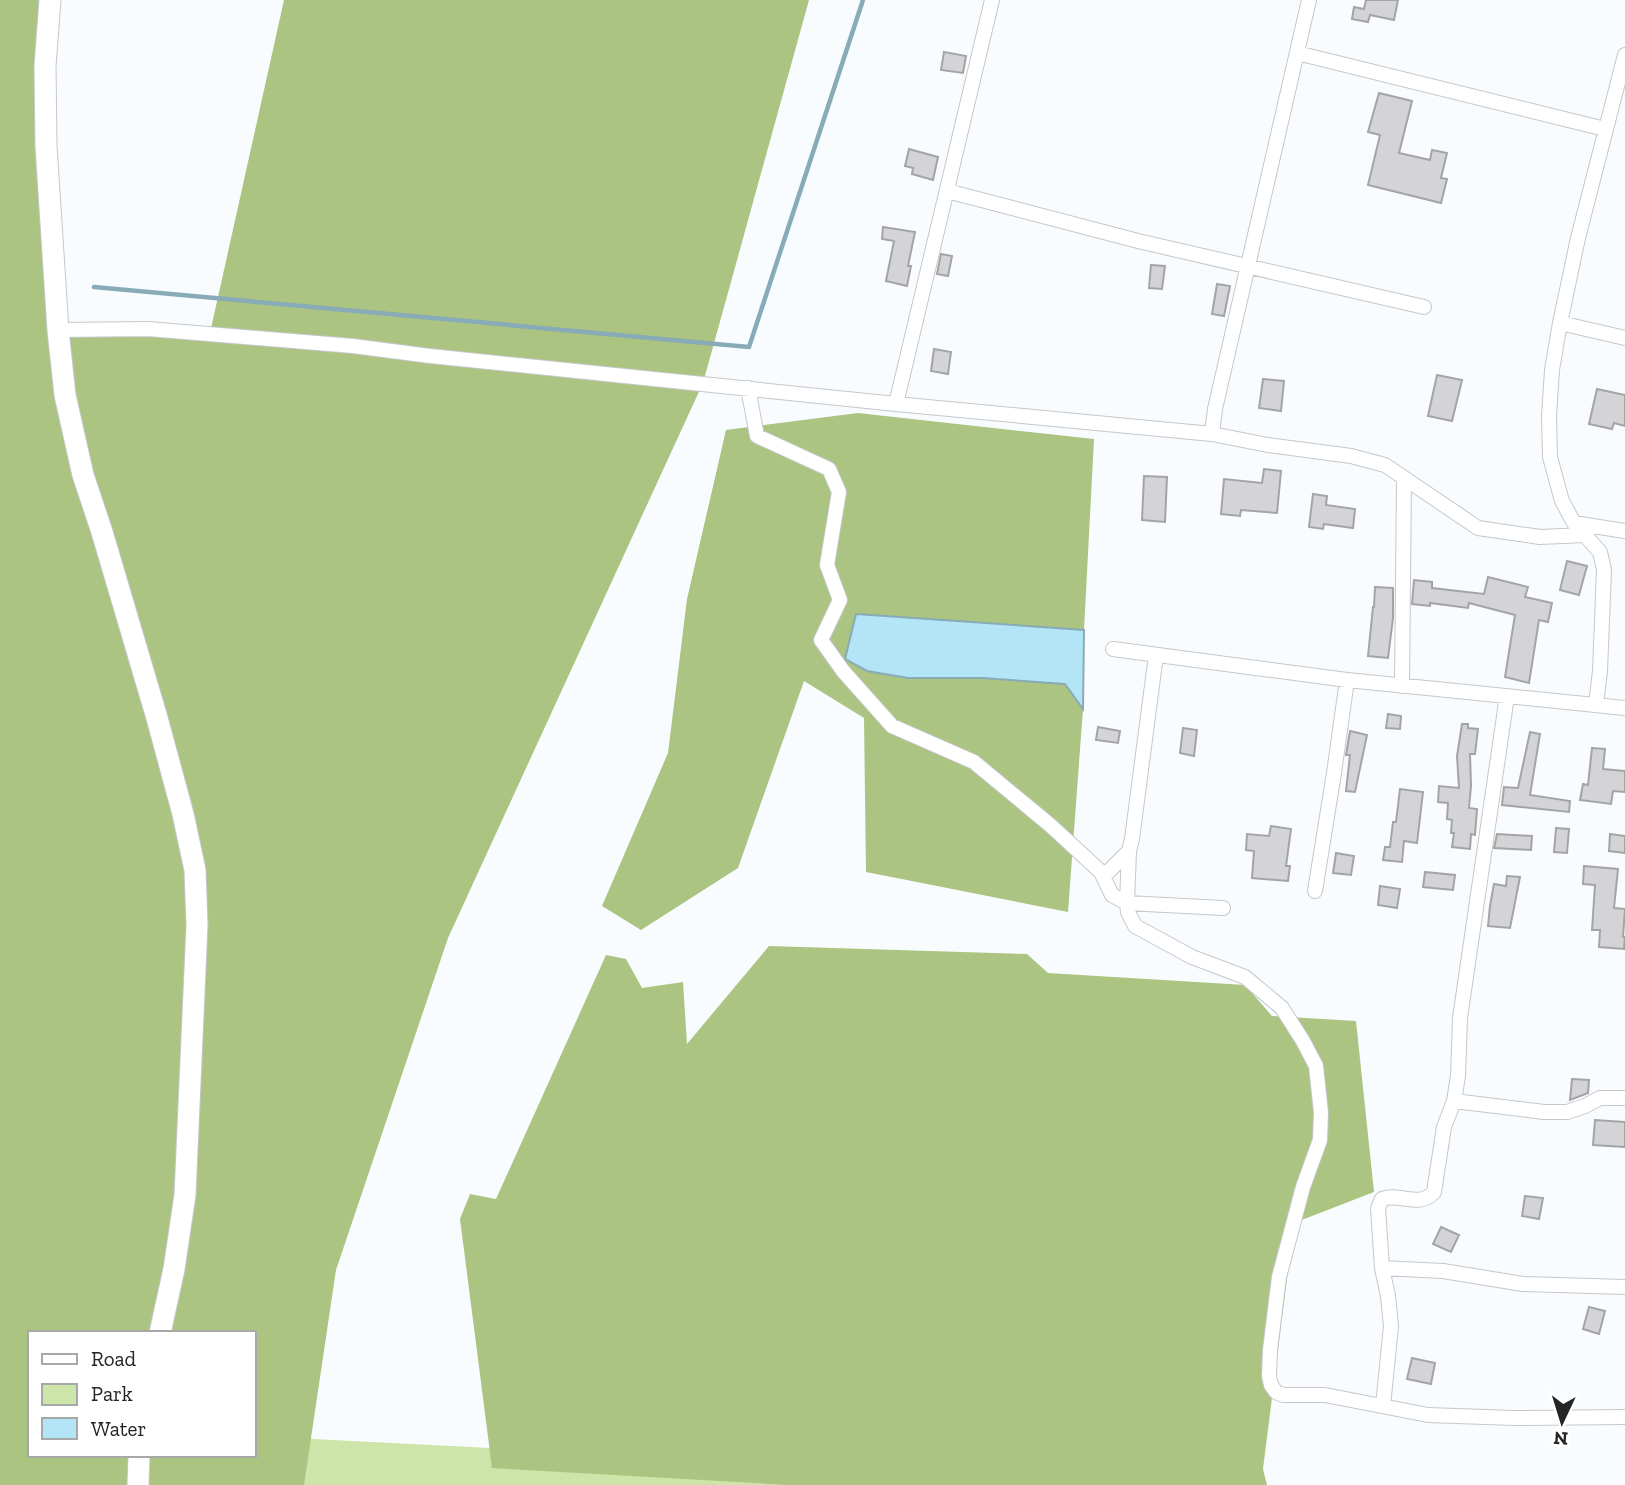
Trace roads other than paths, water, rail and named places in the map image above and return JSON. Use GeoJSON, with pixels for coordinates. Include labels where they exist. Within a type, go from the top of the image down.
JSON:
{"type":"FeatureCollection","features":[{"type":"Feature","properties":{"kind":"main road"},"geometry":{"type":"LineString","coordinates":[[50,0],[45,66],[46,146],[65,395],[83,475],[157,718],[195,870],[197,925],[186,1195],[160,1331]]}},
{"type":"Feature","properties":{"kind":"main road"},"geometry":{"type":"LineString","coordinates":[[138,1485],[139,1457]]}},
{"type":"Feature","properties":{"kind":"street"},"geometry":{"type":"LineString","coordinates":[[896,404],[992,0]]}},
{"type":"Feature","properties":{"kind":"street"},"geometry":{"type":"LineString","coordinates":[[1212,434],[1215,409],[1309,0]]}},
{"type":"Feature","properties":{"kind":"street"},"geometry":{"type":"LineString","coordinates":[[1297,53],[1605,129]]}},
{"type":"Feature","properties":{"kind":"street"},"geometry":{"type":"LineString","coordinates":[[1596,705],[1604,570],[1600,552],[1574,523],[1562,501],[1550,457],[1550,393],[1560,323],[1578,237],[1625,55]]}},
{"type":"Feature","properties":{"kind":"street"},"geometry":{"type":"LineString","coordinates":[[947,191],[1138,241],[1424,307]]}},
{"type":"Feature","properties":{"kind":"street"},"geometry":{"type":"LineString","coordinates":[[1560,323],[1625,338]]}},
{"type":"Feature","properties":{"kind":"street"},"geometry":{"type":"LineString","coordinates":[[58,330],[148,329],[353,346],[896,404],[1212,434],[1268,445],[1351,456],[1385,465],[1478,528],[1540,537],[1585,535]]}},
{"type":"Feature","properties":{"kind":"street"},"geometry":{"type":"LineString","coordinates":[[748,388],[757,436],[829,469],[839,492],[827,565],[839,600],[821,640],[843,671],[892,726],[974,762],[1050,825],[1104,876],[1112,895],[1127,903],[1223,908]]}},
{"type":"Feature","properties":{"kind":"street"},"geometry":{"type":"LineString","coordinates":[[1402,686],[1404,478]]}},
{"type":"Feature","properties":{"kind":"street"},"geometry":{"type":"LineString","coordinates":[[1574,523],[1625,531]]}},
{"type":"Feature","properties":{"kind":"street"},"geometry":{"type":"LineString","coordinates":[[1113,649],[1347,680],[1625,708]]}},
{"type":"Feature","properties":{"kind":"street"},"geometry":{"type":"LineString","coordinates":[[1156,655],[1129,851],[1128,912],[1135,926],[1192,957],[1245,977],[1282,1008],[1316,1066],[1321,1113],[1320,1140],[1303,1187],[1279,1278],[1270,1350],[1271,1385],[1276,1392],[1283,1395],[1325,1395],[1427,1415],[1514,1418],[1625,1417]]}},
{"type":"Feature","properties":{"kind":"street"},"geometry":{"type":"LineString","coordinates":[[1315,891],[1347,680]]}},
{"type":"Feature","properties":{"kind":"street"},"geometry":{"type":"LineString","coordinates":[[1383,1406],[1391,1326],[1382,1268],[1378,1208],[1382,1199],[1389,1196],[1418,1201],[1429,1198],[1434,1192],[1444,1127],[1454,1101],[1458,1076],[1460,1018],[1507,696]]}},
{"type":"Feature","properties":{"kind":"street"},"geometry":{"type":"LineString","coordinates":[[1104,876],[1129,851]]}},
{"type":"Feature","properties":{"kind":"street"},"geometry":{"type":"LineString","coordinates":[[1454,1101],[1544,1112],[1567,1112],[1600,1098],[1625,1098]]}},
{"type":"Feature","properties":{"kind":"street"},"geometry":{"type":"LineString","coordinates":[[1382,1268],[1443,1272],[1523,1284],[1625,1287]]}},
{"type":"Feature","properties":{"kind":"water"},"geometry":{"type":"Polygon","coordinates":[[[856,614],[1084,630],[1083,709],[1065,684],[982,678],[908,678],[867,671],[845,659],[856,614]]]}},
{"type":"Feature","properties":{"kind":"waterway"},"geometry":{"type":"LineString","coordinates":[[94,287],[749,347],[863,0]]}}]}
